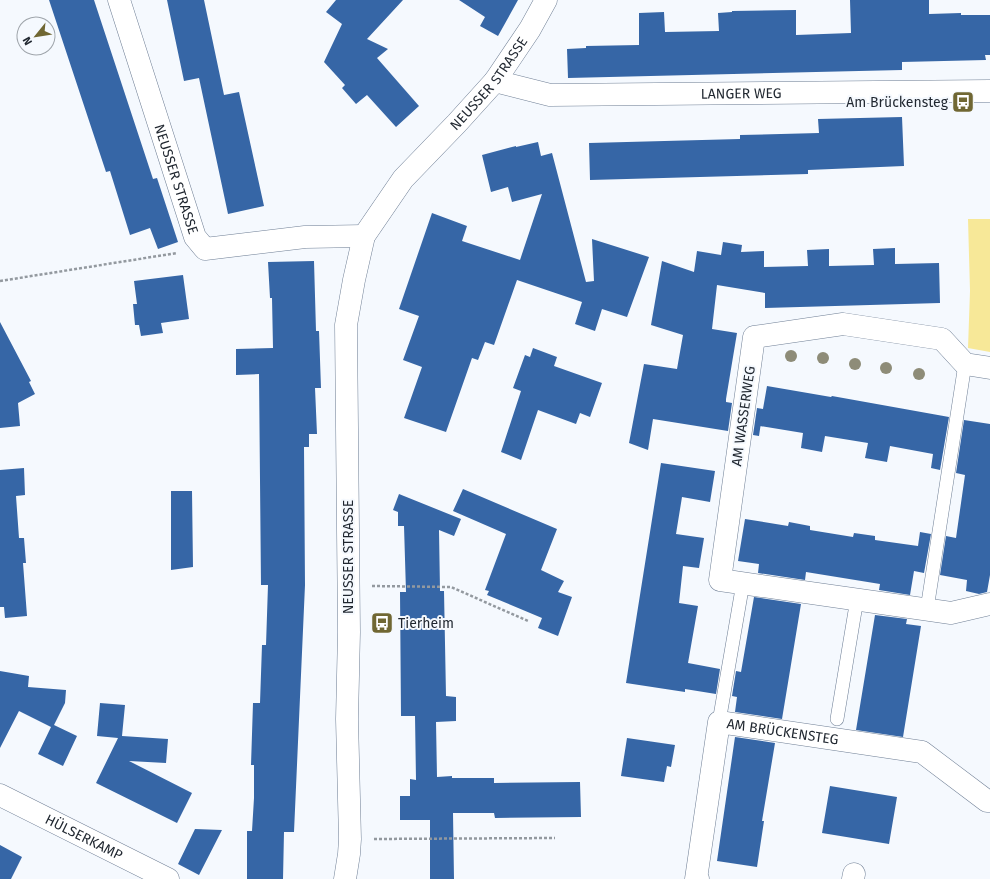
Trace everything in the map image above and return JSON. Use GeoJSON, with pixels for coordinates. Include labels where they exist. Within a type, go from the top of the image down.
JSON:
{"type":"FeatureCollection","features":[{"type":"Feature","properties":{"kind":"street","name":"NEUSSER STRASSE"},"geometry":{"type":"LineString","coordinates":[[118,0],[195,237],[205,248],[305,237],[364,236]]}},
{"type":"Feature","properties":{"kind":"street","name":"NEUSSER STRASSE"},"geometry":{"type":"LineString","coordinates":[[345,879],[350,839],[347,719],[349,632],[346,325],[364,236],[403,178],[457,123],[495,81],[530,29],[546,0]]}},
{"type":"Feature","properties":{"kind":"street","name":"LANGER WEG"},"geometry":{"type":"LineString","coordinates":[[495,81],[550,95],[990,91]]}},
{"type":"Feature","properties":{"kind":"street","name":"AM WASSERWEG"},"geometry":{"type":"LineString","coordinates":[[965,364],[942,339],[843,324],[754,337],[720,580],[951,613],[990,604]]}},
{"type":"Feature","properties":{"kind":"street"},"geometry":{"type":"LineString","coordinates":[[965,364],[990,368]]}},
{"type":"Feature","properties":{"kind":"street","name":"AM BRÜCKENSTEG"},"geometry":{"type":"LineString","coordinates":[[698,879],[696,879],[719,722],[922,752],[990,802]]}},
{"type":"Feature","properties":{"kind":"street","name":"HÜLSERKAMP"},"geometry":{"type":"LineString","coordinates":[[0,795],[168,879]]}},
{"type":"Feature","properties":{"kind":"lane"},"geometry":{"type":"LineString","coordinates":[[927,609],[965,364]]}},
{"type":"Feature","properties":{"kind":"lane"},"geometry":{"type":"LineString","coordinates":[[719,722],[743,583]]}},
{"type":"Feature","properties":{"kind":"lane"},"geometry":{"type":"LineString","coordinates":[[837,719],[857,599]]}},
{"type":"Feature","properties":{"kind":"path"},"geometry":{"type":"LineString","coordinates":[[0,281],[205,248]]}},
{"type":"Feature","properties":{"kind":"path"},"geometry":{"type":"LineString","coordinates":[[348,585],[451,587],[528,621]]}},
{"type":"Feature","properties":{"kind":"path"},"geometry":{"type":"LineString","coordinates":[[350,839],[555,838]]}},
{"type":"Feature","properties":{"kind":"shaded area"},"geometry":{"type":"Polygon","coordinates":[[[968,219],[990,219],[990,352],[968,348],[970,291],[968,219]]]}},
{"type":"Feature","properties":{"kind":"building"},"geometry":{"type":"Polygon","coordinates":[[[49,0],[94,0],[153,179],[157,178],[178,242],[158,249],[150,228],[130,235],[110,171],[106,172],[56,21],[56,16],[54,16],[49,0]]]}},
{"type":"Feature","properties":{"kind":"building"},"geometry":{"type":"Polygon","coordinates":[[[167,0],[204,0],[224,95],[239,92],[264,206],[228,214],[199,78],[184,81],[167,0]]]}},
{"type":"Feature","properties":{"kind":"building"},"geometry":{"type":"Polygon","coordinates":[[[336,0],[403,0],[367,39],[388,49],[377,58],[419,106],[396,127],[367,95],[356,104],[342,88],[345,85],[324,62],[342,24],[326,12],[336,0]]]}},
{"type":"Feature","properties":{"kind":"building"},"geometry":{"type":"Polygon","coordinates":[[[459,0],[518,0],[498,36],[480,26],[485,17],[459,0]]]}},
{"type":"Feature","properties":{"kind":"building"},"geometry":{"type":"Polygon","coordinates":[[[850,0],[929,0],[929,14],[961,13],[961,15],[990,15],[990,55],[985,55],[986,60],[902,62],[902,70],[568,78],[567,49],[586,48],[586,46],[639,45],[639,13],[664,12],[665,32],[719,31],[718,13],[732,11],[796,10],[796,35],[851,33],[850,0]]]}},
{"type":"Feature","properties":{"kind":"building"},"geometry":{"type":"Polygon","coordinates":[[[902,117],[904,166],[808,170],[808,174],[590,180],[589,143],[740,139],[740,135],[819,133],[818,119],[902,117]]]}},
{"type":"Feature","properties":{"kind":"building"},"geometry":{"type":"Polygon","coordinates":[[[538,142],[541,156],[552,153],[586,282],[594,281],[592,239],[649,257],[627,317],[602,309],[595,331],[575,324],[582,302],[517,280],[494,345],[485,342],[478,360],[472,358],[446,432],[404,418],[422,367],[403,360],[419,316],[399,309],[432,213],[467,226],[462,241],[520,260],[542,194],[512,202],[508,187],[491,192],[482,155],[538,142]]]}},
{"type":"Feature","properties":{"kind":"building"},"geometry":{"type":"Polygon","coordinates":[[[723,242],[742,245],[741,252],[764,251],[764,267],[808,266],[807,250],[829,249],[829,266],[874,265],[873,249],[895,248],[895,264],[939,263],[940,303],[765,308],[765,293],[717,285],[712,329],[737,333],[726,399],[726,402],[732,403],[728,431],[653,419],[648,450],[629,443],[644,364],[677,369],[683,335],[651,325],[662,261],[694,272],[697,251],[721,255],[723,242]]]}},
{"type":"Feature","properties":{"kind":"building"},"geometry":{"type":"Polygon","coordinates":[[[314,261],[316,331],[319,331],[321,388],[315,388],[317,434],[309,434],[309,447],[304,447],[305,585],[294,832],[284,832],[283,879],[247,879],[247,831],[252,831],[254,798],[254,765],[251,765],[253,703],[260,703],[262,645],[266,645],[268,585],[261,585],[259,374],[236,375],[236,349],[273,348],[272,298],[270,298],[268,262],[314,261]]]}},
{"type":"Feature","properties":{"kind":"building"},"geometry":{"type":"Polygon","coordinates":[[[183,275],[189,319],[161,323],[163,333],[141,336],[139,325],[135,325],[133,304],[137,304],[134,281],[183,275]]]}},
{"type":"Feature","properties":{"kind":"building"},"geometry":{"type":"Polygon","coordinates":[[[0,322],[31,381],[29,382],[35,394],[18,403],[20,426],[0,428],[0,322]]]}},
{"type":"Feature","properties":{"kind":"building"},"geometry":{"type":"Polygon","coordinates":[[[533,348],[557,357],[554,366],[602,383],[590,417],[580,413],[576,424],[538,410],[521,460],[501,452],[521,391],[513,388],[525,355],[530,357],[533,348]]]}},
{"type":"Feature","properties":{"kind":"building"},"geometry":{"type":"Polygon","coordinates":[[[767,386],[949,417],[940,470],[931,468],[933,454],[890,446],[887,462],[865,458],[868,443],[825,436],[822,452],[801,448],[803,433],[760,426],[767,386]]]}},
{"type":"Feature","properties":{"kind":"building"},"geometry":{"type":"Polygon","coordinates":[[[757,408],[763,409],[759,436],[753,435],[757,408]]]}},
{"type":"Feature","properties":{"kind":"building"},"geometry":{"type":"Polygon","coordinates":[[[964,420],[990,424],[990,575],[987,592],[979,594],[966,591],[967,580],[940,575],[946,536],[956,538],[965,475],[956,473],[964,420]]]}},
{"type":"Feature","properties":{"kind":"building"},"geometry":{"type":"Polygon","coordinates":[[[661,463],[715,471],[710,502],[682,497],[676,534],[704,538],[699,568],[683,566],[679,603],[698,606],[688,663],[720,669],[716,694],[685,689],[685,692],[626,683],[661,463]]]}},
{"type":"Feature","properties":{"kind":"building"},"geometry":{"type":"Polygon","coordinates":[[[24,468],[25,495],[16,496],[19,538],[24,538],[26,563],[23,563],[27,616],[5,618],[4,607],[0,607],[0,470],[24,468]]]}},
{"type":"Feature","properties":{"kind":"building"},"geometry":{"type":"Polygon","coordinates":[[[463,489],[557,529],[541,570],[564,581],[558,592],[572,597],[558,636],[538,628],[542,618],[487,595],[489,591],[485,590],[506,534],[453,511],[463,489]]]}},
{"type":"Feature","properties":{"kind":"building"},"geometry":{"type":"Polygon","coordinates":[[[171,491],[192,491],[193,567],[171,570],[171,491]]]}},
{"type":"Feature","properties":{"kind":"building"},"geometry":{"type":"Polygon","coordinates":[[[399,494],[461,519],[454,536],[439,530],[440,591],[444,591],[446,696],[456,697],[456,721],[436,722],[437,777],[452,776],[452,778],[494,778],[494,783],[580,782],[581,817],[495,818],[494,813],[453,813],[454,879],[430,879],[430,820],[400,820],[400,796],[410,796],[410,779],[416,780],[415,716],[401,716],[400,592],[406,592],[404,526],[398,526],[398,512],[393,510],[399,494]]]}},
{"type":"Feature","properties":{"kind":"building"},"geometry":{"type":"Polygon","coordinates":[[[745,519],[788,526],[789,522],[810,526],[810,530],[853,537],[854,533],[875,536],[875,540],[918,546],[920,532],[931,534],[924,573],[914,571],[910,595],[879,590],[880,584],[806,572],[805,580],[758,573],[759,564],[738,561],[745,519]]]}},
{"type":"Feature","properties":{"kind":"building"},"geometry":{"type":"Polygon","coordinates":[[[754,597],[801,604],[782,719],[735,712],[737,697],[732,696],[736,671],[741,672],[754,597]]]}},
{"type":"Feature","properties":{"kind":"building"},"geometry":{"type":"Polygon","coordinates":[[[875,615],[907,619],[906,624],[921,626],[903,737],[856,730],[875,615]]]}},
{"type":"Feature","properties":{"kind":"building"},"geometry":{"type":"Polygon","coordinates":[[[0,671],[29,676],[28,687],[66,690],[65,703],[54,725],[77,736],[63,766],[38,754],[51,727],[19,711],[0,748],[0,671]]]}},
{"type":"Feature","properties":{"kind":"building"},"geometry":{"type":"Polygon","coordinates":[[[100,703],[125,705],[122,736],[168,739],[166,763],[129,761],[192,793],[177,823],[96,783],[118,738],[97,736],[100,703]]]}},
{"type":"Feature","properties":{"kind":"building"},"geometry":{"type":"Polygon","coordinates":[[[735,737],[775,743],[762,821],[764,821],[757,867],[717,861],[735,737]]]}},
{"type":"Feature","properties":{"kind":"building"},"geometry":{"type":"Polygon","coordinates":[[[627,738],[675,745],[671,767],[667,766],[664,782],[621,776],[627,738]]]}},
{"type":"Feature","properties":{"kind":"building"},"geometry":{"type":"Polygon","coordinates":[[[830,786],[897,797],[889,844],[822,833],[830,786]]]}},
{"type":"Feature","properties":{"kind":"building"},"geometry":{"type":"Polygon","coordinates":[[[195,829],[222,830],[199,875],[178,864],[195,829]]]}},
{"type":"Feature","properties":{"kind":"building"},"geometry":{"type":"Polygon","coordinates":[[[0,845],[22,857],[11,879],[0,879],[0,845]]]}},
{"type":"Feature","properties":{"kind":"place","name":"Am Brückensteg"},"geometry":{"type":"Point","coordinates":[963,102]}},
{"type":"Feature","properties":{"kind":"place","name":"Tierheim"},"geometry":{"type":"Point","coordinates":[382,623]}}]}
